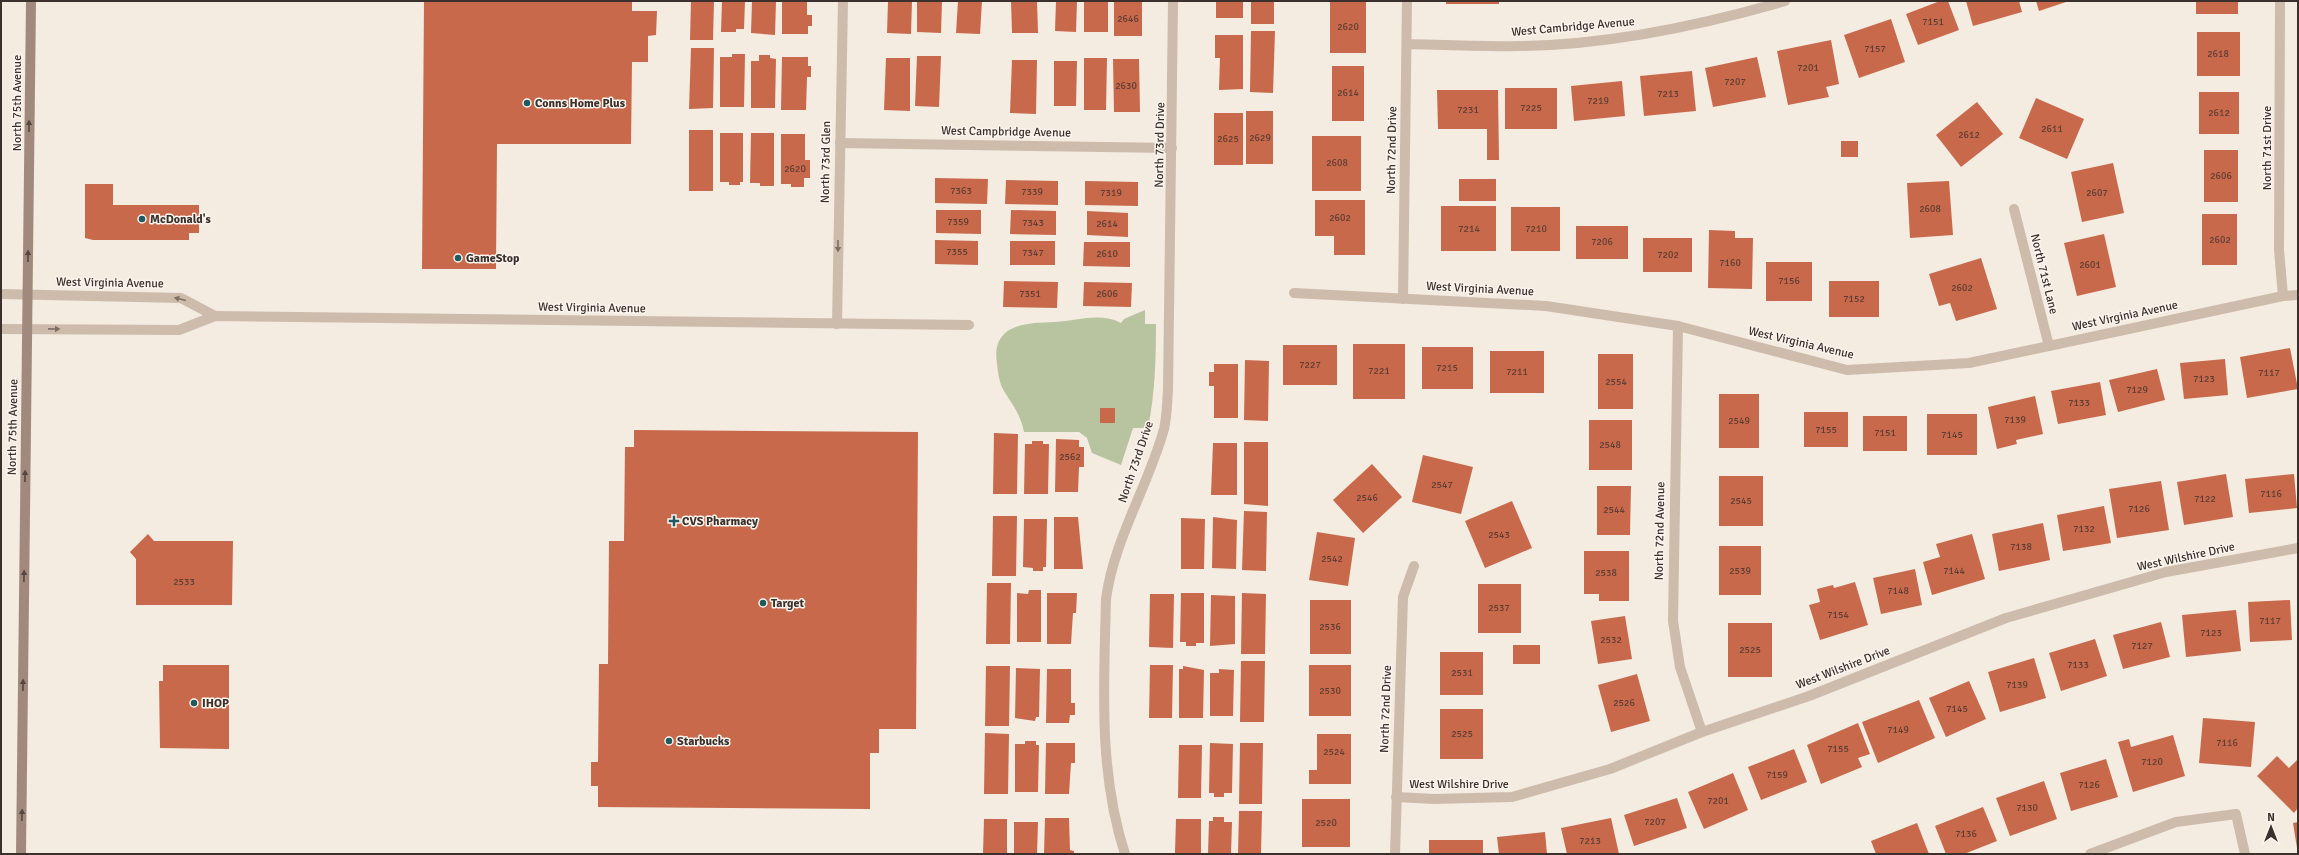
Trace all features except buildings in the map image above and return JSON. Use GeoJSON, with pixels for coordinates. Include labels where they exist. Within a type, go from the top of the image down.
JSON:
{"type":"FeatureCollection","features":[{"type":"Feature","properties":{"kind":"main road","name":"North 75th Avenue"},"geometry":{"type":"LineString","coordinates":[[21,854],[31,1]]}},
{"type":"Feature","properties":{"kind":"street","name":"North 73rd Glen"},"geometry":{"type":"LineString","coordinates":[[837,324],[843,1]]}},
{"type":"Feature","properties":{"kind":"street","name":"North 73rd Drive"},"geometry":{"type":"LineString","coordinates":[[1125,854],[1112,804],[1105,755],[1106,599],[1109,580],[1116,555],[1146,480],[1164,428],[1168,390],[1173,1]]}},
{"type":"Feature","properties":{"kind":"street","name":"North 72nd Drive"},"geometry":{"type":"LineString","coordinates":[[1403,299],[1407,1]]}},
{"type":"Feature","properties":{"kind":"street","name":"West Cambridge Avenue"},"geometry":{"type":"LineString","coordinates":[[1407,44],[1520,46],[1621,38],[1732,16],[1785,1]]}},
{"type":"Feature","properties":{"kind":"street","name":"North 71st Drive"},"geometry":{"type":"LineString","coordinates":[[2280,1],[2279,250],[2283,296]]}},
{"type":"Feature","properties":{"kind":"street","name":"West Campbridge Avenue"},"geometry":{"type":"LineString","coordinates":[[840,144],[1172,148]]}},
{"type":"Feature","properties":{"kind":"street","name":"North 71st Lane"},"geometry":{"type":"LineString","coordinates":[[2014,209],[2049,346]]}},
{"type":"Feature","properties":{"kind":"street","name":"West Virginia Avenue"},"geometry":{"type":"LineString","coordinates":[[1294,293],[1546,306],[1678,326],[1847,370],[1969,363],[2283,296],[2298,295]]}},
{"type":"Feature","properties":{"kind":"street","name":"West Virginia Avenue"},"geometry":{"type":"LineString","coordinates":[[1,294],[181,298],[215,316]]}},
{"type":"Feature","properties":{"kind":"street","name":"West Virginia Avenue"},"geometry":{"type":"LineString","coordinates":[[1,328],[179,330],[215,316],[969,325]]}},
{"type":"Feature","properties":{"kind":"street","name":"North 72nd Avenue"},"geometry":{"type":"LineString","coordinates":[[1678,326],[1673,621],[1680,667],[1702,732]]}},
{"type":"Feature","properties":{"kind":"street","name":"West Wilshire Drive"},"geometry":{"type":"LineString","coordinates":[[1396,797],[1512,797],[1610,770],[1702,732],[1808,696],[2006,618],[2166,572],[2298,548]]}},
{"type":"Feature","properties":{"kind":"street","name":"North 72nd Drive"},"geometry":{"type":"LineString","coordinates":[[1395,854],[1403,597],[1414,566]]}},
{"type":"Feature","properties":{"kind":"street"},"geometry":{"type":"LineString","coordinates":[[2090,854],[2176,822],[2236,814],[2245,854]]}},
{"type":"Feature","properties":{"kind":"green space"},"geometry":{"type":"Polygon","coordinates":[[[1145,310],[1145,324],[1156,324],[1155,376],[1148,428],[1133,428],[1121,465],[1092,453],[1087,438],[1079,432],[1024,432],[1018,415],[1002,388],[999,378],[997,351],[999,341],[1005,333],[1012,328],[1032,323],[1088,318],[1105,318],[1121,323],[1124,319],[1145,310]]]}},
{"type":"Feature","properties":{"kind":"place","name":"Conns Home Plus"},"geometry":{"type":"Point","coordinates":[527,103]}},
{"type":"Feature","properties":{"kind":"place","name":"McDonald's"},"geometry":{"type":"Point","coordinates":[142,219]}},
{"type":"Feature","properties":{"kind":"place","name":"GameStop"},"geometry":{"type":"Point","coordinates":[458,258]}},
{"type":"Feature","properties":{"kind":"place","name":"CVS Pharmacy"},"geometry":{"type":"Point","coordinates":[674,521]}},
{"type":"Feature","properties":{"kind":"place","name":"Target"},"geometry":{"type":"Point","coordinates":[763,603]}},
{"type":"Feature","properties":{"kind":"place","name":"IHOP"},"geometry":{"type":"Point","coordinates":[194,703]}},
{"type":"Feature","properties":{"kind":"place","name":"Starbucks"},"geometry":{"type":"Point","coordinates":[669,741]}}]}
